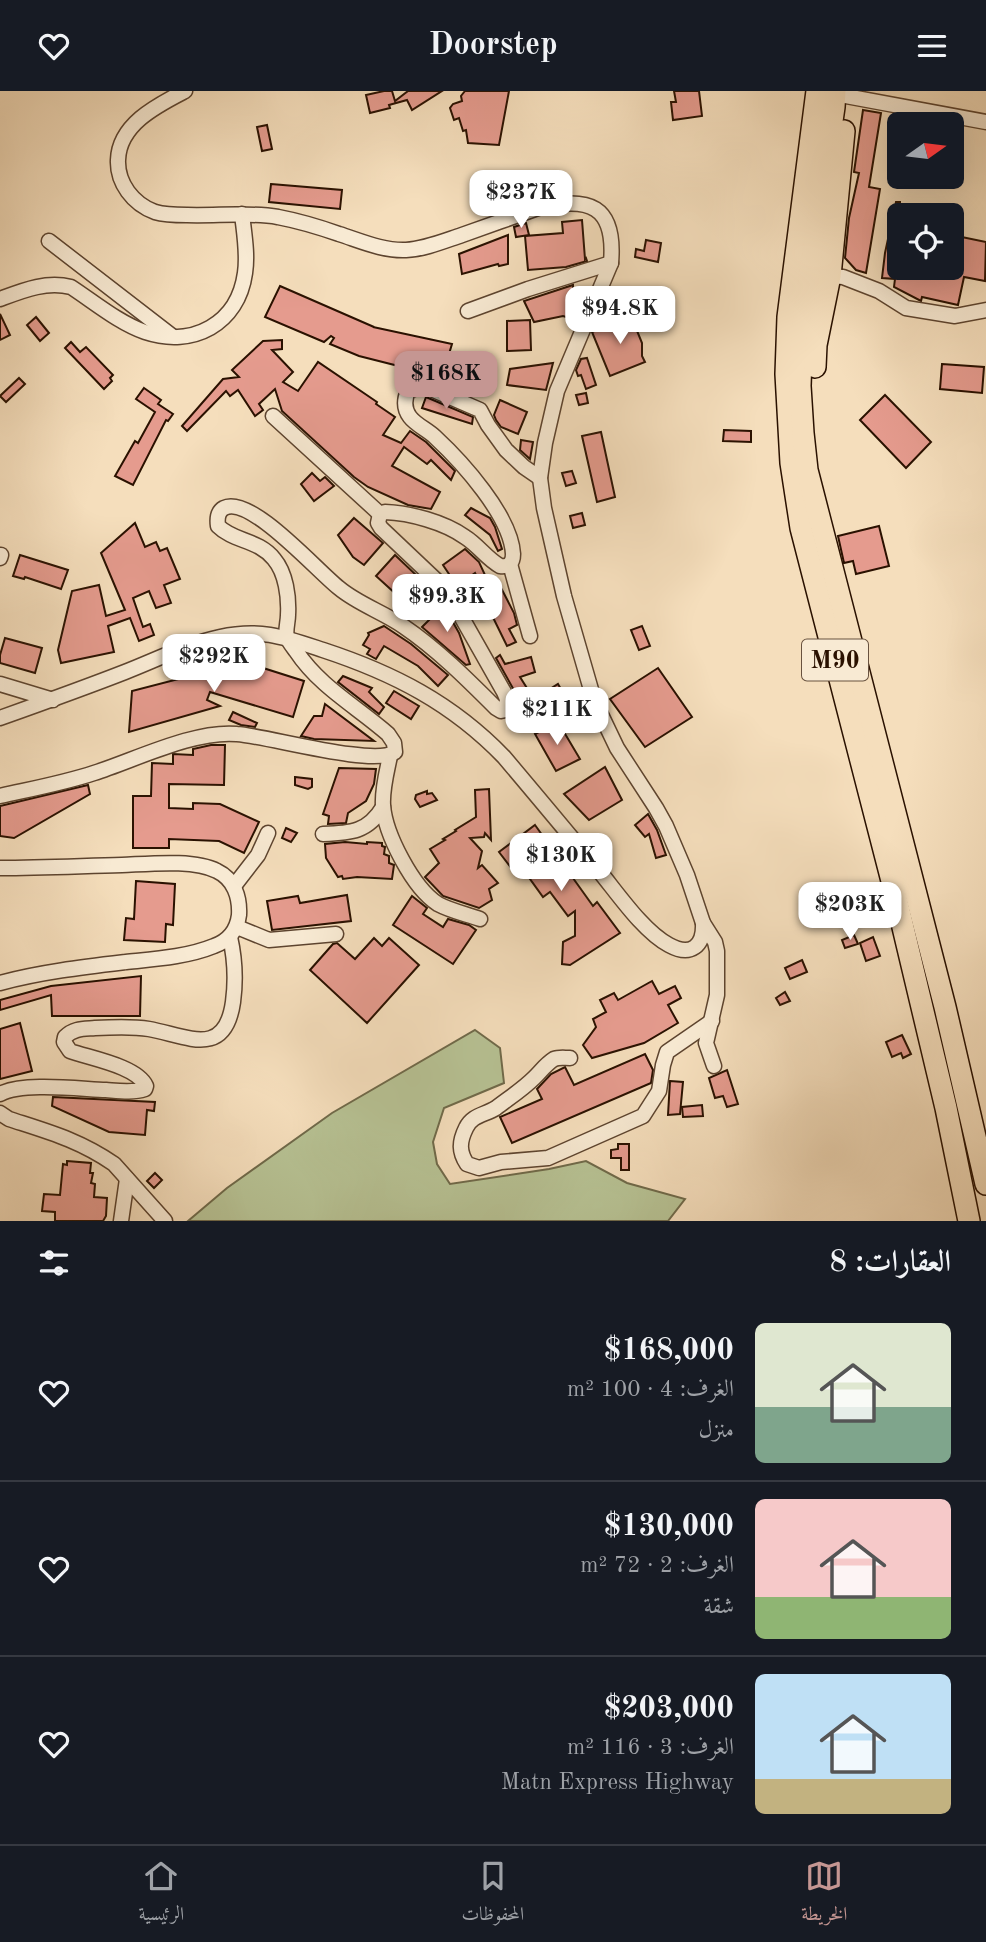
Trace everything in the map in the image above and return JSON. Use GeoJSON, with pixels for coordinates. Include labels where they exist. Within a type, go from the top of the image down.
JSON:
{"type":"FeatureCollection","features":[{"type":"Feature","properties":{"kind":"highway"},"geometry":{"type":"LineString","coordinates":[[814,495],[817,432],[814,377],[816,345],[830,276],[836,93]]}},
{"type":"Feature","properties":{"kind":"highway","name":"M90"},"geometry":{"type":"LineString","coordinates":[[836,93],[802,329],[800,386],[807,470],[945,1007],[986,1184]]}},
{"type":"Feature","properties":{"kind":"highway","name":"M90"},"geometry":{"type":"LineString","coordinates":[[836,93],[788,317],[786,374],[791,463],[801,528],[892,881],[946,1108],[969,1221]]}},
{"type":"Feature","properties":{"kind":"street"},"geometry":{"type":"LineString","coordinates":[[185,91],[147,113],[128,131],[118,155],[117,172],[123,185],[141,205],[156,213],[242,214],[292,220],[380,248],[396,250],[410,250],[445,241],[538,208],[570,202],[594,208],[610,229],[611,263],[557,391],[540,478],[553,551],[594,700],[617,748],[666,827],[687,875],[703,923],[715,941],[718,995],[706,1043],[714,1066]]}},
{"type":"Feature","properties":{"kind":"street"},"geometry":{"type":"LineString","coordinates":[[836,93],[986,122]]}},
{"type":"Feature","properties":{"kind":"street"},"geometry":{"type":"LineString","coordinates":[[0,299],[29,288],[59,285],[71,288],[144,331],[174,337],[190,336],[221,321],[236,301],[245,274],[242,214]]}},
{"type":"Feature","properties":{"kind":"street"},"geometry":{"type":"LineString","coordinates":[[49,241],[174,337]]}},
{"type":"Feature","properties":{"kind":"street"},"geometry":{"type":"LineString","coordinates":[[468,311],[611,263]]}},
{"type":"Feature","properties":{"kind":"street"},"geometry":{"type":"LineString","coordinates":[[830,276],[879,291],[906,308],[955,316],[986,310]]}},
{"type":"Feature","properties":{"kind":"street"},"geometry":{"type":"LineString","coordinates":[[380,514],[392,513],[437,524],[464,536],[500,566],[510,564],[513,559],[512,543],[498,512],[464,466],[434,435],[410,417],[405,409],[408,391],[419,387],[429,388],[480,410],[506,450],[540,478]]}},
{"type":"Feature","properties":{"kind":"street"},"geometry":{"type":"LineString","coordinates":[[273,416],[380,514]]}},
{"type":"Feature","properties":{"kind":"street"},"geometry":{"type":"LineString","coordinates":[[0,796],[90,774],[172,745],[214,735],[244,734],[360,755],[390,756],[395,752],[392,739],[317,677],[287,637],[287,590],[275,560],[254,543],[227,533],[218,526],[218,515],[224,508],[233,506],[244,508],[266,522],[340,590],[417,636],[496,708],[506,710],[508,705],[504,692],[453,602],[437,581],[381,527],[380,514]]}},
{"type":"Feature","properties":{"kind":"street"},"geometry":{"type":"LineString","coordinates":[[510,564],[530,636]]}},
{"type":"Feature","properties":{"kind":"street"},"geometry":{"type":"LineString","coordinates":[[0,718],[53,700],[198,642],[264,632],[287,637],[360,662],[403,681],[484,736],[637,917],[669,945],[685,950],[699,944],[703,937],[703,923]]}},
{"type":"Feature","properties":{"kind":"street"},"geometry":{"type":"LineString","coordinates":[[0,684],[53,700]]}},
{"type":"Feature","properties":{"kind":"street"},"geometry":{"type":"LineString","coordinates":[[390,756],[383,807],[390,834],[417,883],[437,903],[480,919]]}},
{"type":"Feature","properties":{"kind":"street"},"geometry":{"type":"LineString","coordinates":[[323,834],[342,834],[368,825],[375,820],[383,807]]}},
{"type":"Feature","properties":{"kind":"street"},"geometry":{"type":"LineString","coordinates":[[234,886],[258,855],[268,833]]}},
{"type":"Feature","properties":{"kind":"street"},"geometry":{"type":"LineString","coordinates":[[0,1094],[18,1089],[127,1092],[145,1089],[144,1081],[132,1072],[70,1051],[64,1042],[65,1037],[75,1030],[128,1027],[150,1029],[201,1041],[223,1031],[232,1006],[235,969],[233,932],[239,900],[234,886],[216,871],[200,866],[170,863],[1,868]]}},
{"type":"Feature","properties":{"kind":"street"},"geometry":{"type":"LineString","coordinates":[[233,932],[269,940],[336,934]]}},
{"type":"Feature","properties":{"kind":"street"},"geometry":{"type":"LineString","coordinates":[[0,983],[93,966],[171,957],[215,946],[233,932]]}},
{"type":"Feature","properties":{"kind":"street"},"geometry":{"type":"LineString","coordinates":[[570,1058],[557,1057],[509,1098],[490,1112],[478,1115],[466,1126],[461,1142],[461,1155],[467,1164],[479,1168],[501,1162],[548,1158],[643,1116],[659,1091],[667,1052],[712,1021]]}},
{"type":"Feature","properties":{"kind":"street"},"geometry":{"type":"LineString","coordinates":[[0,1113],[9,1119],[71,1139],[114,1164],[164,1221]]}},
{"type":"Feature","properties":{"kind":"street"},"geometry":{"type":"LineString","coordinates":[[121,1221],[127,1179]]}},
{"type":"Feature","properties":{"kind":"green space"},"geometry":{"type":"Polygon","coordinates":[[[475,1030],[500,1048],[504,1083],[444,1108],[433,1142],[437,1164],[450,1184],[586,1161],[627,1183],[685,1199],[668,1221],[188,1221],[227,1188],[332,1113],[475,1030]]]}},
{"type":"Feature","properties":{"kind":"building"},"geometry":{"type":"Polygon","coordinates":[[[392,91],[395,101],[408,91],[442,91],[412,110],[407,100],[370,113],[366,95],[392,91]]]}},
{"type":"Feature","properties":{"kind":"building"},"geometry":{"type":"Polygon","coordinates":[[[465,91],[509,91],[499,145],[468,143],[466,130],[463,131],[459,118],[454,120],[450,108],[462,101],[461,96],[465,91]]]}},
{"type":"Feature","properties":{"kind":"building"},"geometry":{"type":"Polygon","coordinates":[[[674,91],[699,91],[702,116],[673,120],[671,102],[676,102],[674,91]]]}},
{"type":"Feature","properties":{"kind":"building"},"geometry":{"type":"Polygon","coordinates":[[[863,110],[881,113],[869,187],[880,189],[866,273],[856,270],[845,258],[849,218],[859,173],[854,172],[863,110]]]}},
{"type":"Feature","properties":{"kind":"building"},"geometry":{"type":"Polygon","coordinates":[[[267,125],[272,149],[262,151],[257,127],[267,125]]]}},
{"type":"Feature","properties":{"kind":"building"},"geometry":{"type":"Polygon","coordinates":[[[271,184],[342,190],[340,209],[269,202],[271,184]]]}},
{"type":"Feature","properties":{"kind":"building"},"geometry":{"type":"Polygon","coordinates":[[[582,220],[587,261],[566,267],[528,270],[525,236],[563,233],[562,222],[582,220]]]}},
{"type":"Feature","properties":{"kind":"building"},"geometry":{"type":"Polygon","coordinates":[[[526,223],[529,235],[516,237],[514,227],[526,223]]]}},
{"type":"Feature","properties":{"kind":"building"},"geometry":{"type":"Polygon","coordinates":[[[508,235],[508,264],[498,264],[462,274],[459,254],[508,235]]]}},
{"type":"Feature","properties":{"kind":"building"},"geometry":{"type":"Polygon","coordinates":[[[964,237],[986,242],[985,281],[964,277],[964,237]]]}},
{"type":"Feature","properties":{"kind":"building"},"geometry":{"type":"Polygon","coordinates":[[[646,240],[661,243],[658,262],[635,257],[636,249],[644,251],[646,240]]]}},
{"type":"Feature","properties":{"kind":"building"},"geometry":{"type":"Polygon","coordinates":[[[887,244],[887,278],[882,278],[887,244]]]}},
{"type":"Feature","properties":{"kind":"building"},"geometry":{"type":"Polygon","coordinates":[[[895,280],[963,280],[958,305],[922,297],[921,301],[894,287],[895,280]]]}},
{"type":"Feature","properties":{"kind":"building"},"geometry":{"type":"Polygon","coordinates":[[[573,285],[573,294],[588,293],[576,320],[563,316],[534,322],[524,301],[573,285]]]}},
{"type":"Feature","properties":{"kind":"building"},"geometry":{"type":"Polygon","coordinates":[[[280,286],[373,327],[452,344],[442,377],[359,356],[330,344],[334,338],[331,336],[324,342],[265,317],[280,286]]]}},
{"type":"Feature","properties":{"kind":"building"},"geometry":{"type":"Polygon","coordinates":[[[0,314],[10,335],[0,340],[0,314]]]}},
{"type":"Feature","properties":{"kind":"building"},"geometry":{"type":"Polygon","coordinates":[[[631,316],[642,343],[645,362],[610,376],[592,332],[631,316]]]}},
{"type":"Feature","properties":{"kind":"building"},"geometry":{"type":"Polygon","coordinates":[[[36,317],[49,333],[40,341],[27,325],[36,317]]]}},
{"type":"Feature","properties":{"kind":"building"},"geometry":{"type":"Polygon","coordinates":[[[530,320],[531,350],[507,351],[507,321],[530,320]]]}},
{"type":"Feature","properties":{"kind":"building"},"geometry":{"type":"Polygon","coordinates":[[[282,340],[282,349],[272,350],[293,372],[283,382],[298,391],[318,362],[395,417],[383,435],[401,443],[410,431],[426,442],[455,471],[451,480],[431,460],[427,464],[404,447],[392,466],[440,492],[431,509],[408,505],[368,487],[354,477],[282,411],[275,389],[259,404],[263,410],[255,416],[238,390],[230,396],[226,391],[187,431],[182,426],[223,379],[239,377],[232,370],[263,341],[282,340]]]}},
{"type":"Feature","properties":{"kind":"building"},"geometry":{"type":"Polygon","coordinates":[[[71,342],[80,352],[86,347],[113,375],[110,378],[112,381],[104,389],[65,348],[71,342]]]}},
{"type":"Feature","properties":{"kind":"building"},"geometry":{"type":"Polygon","coordinates":[[[587,358],[596,385],[586,389],[576,370],[581,359],[587,358]]]}},
{"type":"Feature","properties":{"kind":"building"},"geometry":{"type":"Polygon","coordinates":[[[553,363],[546,390],[507,385],[510,369],[553,363]]]}},
{"type":"Feature","properties":{"kind":"building"},"geometry":{"type":"Polygon","coordinates":[[[942,364],[984,367],[982,393],[940,389],[942,364]]]}},
{"type":"Feature","properties":{"kind":"building"},"geometry":{"type":"Polygon","coordinates":[[[19,378],[25,384],[6,402],[0,396],[19,378]]]}},
{"type":"Feature","properties":{"kind":"building"},"geometry":{"type":"Polygon","coordinates":[[[144,388],[161,400],[158,404],[173,414],[166,420],[133,485],[115,476],[155,412],[136,399],[144,388]]]}},
{"type":"Feature","properties":{"kind":"building"},"geometry":{"type":"Polygon","coordinates":[[[586,393],[588,403],[579,405],[576,395],[586,393]]]}},
{"type":"Feature","properties":{"kind":"building"},"geometry":{"type":"Polygon","coordinates":[[[885,395],[931,442],[906,468],[860,420],[885,395]]]}},
{"type":"Feature","properties":{"kind":"building"},"geometry":{"type":"Polygon","coordinates":[[[426,397],[473,417],[472,424],[422,408],[426,397]]]}},
{"type":"Feature","properties":{"kind":"building"},"geometry":{"type":"Polygon","coordinates":[[[500,400],[527,412],[518,434],[501,427],[496,420],[494,415],[500,400]]]}},
{"type":"Feature","properties":{"kind":"building"},"geometry":{"type":"Polygon","coordinates":[[[724,430],[751,431],[751,442],[723,441],[724,430]]]}},
{"type":"Feature","properties":{"kind":"building"},"geometry":{"type":"Polygon","coordinates":[[[601,432],[615,497],[597,502],[582,436],[601,432]]]}},
{"type":"Feature","properties":{"kind":"building"},"geometry":{"type":"Polygon","coordinates":[[[521,440],[533,442],[530,459],[520,450],[521,440]]]}},
{"type":"Feature","properties":{"kind":"building"},"geometry":{"type":"Polygon","coordinates":[[[572,471],[576,483],[566,486],[562,473],[572,471]]]}},
{"type":"Feature","properties":{"kind":"building"},"geometry":{"type":"Polygon","coordinates":[[[312,473],[320,481],[325,477],[334,486],[314,501],[301,484],[312,473]]]}},
{"type":"Feature","properties":{"kind":"building"},"geometry":{"type":"Polygon","coordinates":[[[471,508],[490,518],[502,549],[498,551],[490,535],[465,515],[471,508]]]}},
{"type":"Feature","properties":{"kind":"building"},"geometry":{"type":"Polygon","coordinates":[[[582,513],[585,525],[573,528],[570,516],[582,513]]]}},
{"type":"Feature","properties":{"kind":"building"},"geometry":{"type":"Polygon","coordinates":[[[354,518],[383,543],[364,565],[353,557],[338,535],[354,518]]]}},
{"type":"Feature","properties":{"kind":"building"},"geometry":{"type":"Polygon","coordinates":[[[135,523],[145,547],[156,542],[160,551],[167,548],[180,579],[164,585],[171,603],[156,608],[149,591],[133,598],[143,627],[150,624],[154,635],[139,641],[130,618],[108,626],[114,652],[61,663],[58,650],[72,591],[99,585],[106,616],[125,610],[101,553],[135,523]]]}},
{"type":"Feature","properties":{"kind":"building"},"geometry":{"type":"Polygon","coordinates":[[[879,526],[889,566],[856,574],[853,561],[844,563],[838,536],[879,526]]]}},
{"type":"Feature","properties":{"kind":"building"},"geometry":{"type":"Polygon","coordinates":[[[465,549],[479,562],[490,586],[498,582],[514,613],[517,625],[509,629],[516,642],[507,646],[480,591],[483,589],[475,573],[457,586],[443,565],[465,549]]]}},
{"type":"Feature","properties":{"kind":"building"},"geometry":{"type":"Polygon","coordinates":[[[20,555],[68,570],[61,589],[25,577],[13,576],[20,555]]]}},
{"type":"Feature","properties":{"kind":"building"},"geometry":{"type":"Polygon","coordinates":[[[395,555],[415,574],[397,595],[376,576],[395,555]]]}},
{"type":"Feature","properties":{"kind":"building"},"geometry":{"type":"Polygon","coordinates":[[[445,608],[459,633],[470,664],[466,665],[422,627],[445,608]]]}},
{"type":"Feature","properties":{"kind":"building"},"geometry":{"type":"Polygon","coordinates":[[[384,626],[411,644],[448,675],[438,686],[418,666],[384,646],[376,659],[367,654],[370,649],[363,645],[368,633],[384,626]]]}},
{"type":"Feature","properties":{"kind":"building"},"geometry":{"type":"Polygon","coordinates":[[[642,626],[650,646],[639,650],[631,630],[642,626]]]}},
{"type":"Feature","properties":{"kind":"building"},"geometry":{"type":"Polygon","coordinates":[[[5,638],[42,648],[35,673],[0,663],[5,638]]]}},
{"type":"Feature","properties":{"kind":"building"},"geometry":{"type":"Polygon","coordinates":[[[500,655],[505,664],[531,657],[535,672],[520,677],[537,704],[531,709],[519,690],[515,692],[496,658],[500,655]]]}},
{"type":"Feature","properties":{"kind":"building"},"geometry":{"type":"Polygon","coordinates":[[[244,662],[304,681],[293,717],[210,692],[207,700],[220,706],[129,732],[132,691],[244,662]]]}},
{"type":"Feature","properties":{"kind":"building"},"geometry":{"type":"Polygon","coordinates":[[[658,668],[692,717],[645,747],[610,699],[658,668]]]}},
{"type":"Feature","properties":{"kind":"building"},"geometry":{"type":"Polygon","coordinates":[[[343,676],[372,688],[369,692],[384,707],[379,714],[338,682],[343,676]]]}},
{"type":"Feature","properties":{"kind":"building"},"geometry":{"type":"Polygon","coordinates":[[[558,684],[565,696],[549,706],[542,694],[558,684]]]}},
{"type":"Feature","properties":{"kind":"building"},"geometry":{"type":"Polygon","coordinates":[[[394,691],[419,706],[411,719],[386,703],[394,691]]]}},
{"type":"Feature","properties":{"kind":"building"},"geometry":{"type":"Polygon","coordinates":[[[325,704],[374,741],[314,739],[301,736],[314,716],[322,716],[325,704]]]}},
{"type":"Feature","properties":{"kind":"building"},"geometry":{"type":"Polygon","coordinates":[[[233,712],[257,723],[255,727],[229,720],[233,712]]]}},
{"type":"Feature","properties":{"kind":"building"},"geometry":{"type":"Polygon","coordinates":[[[558,722],[580,759],[556,771],[535,734],[558,722]]]}},
{"type":"Feature","properties":{"kind":"building"},"geometry":{"type":"Polygon","coordinates":[[[225,745],[224,785],[169,784],[169,808],[193,809],[193,803],[220,804],[259,822],[244,853],[219,841],[169,839],[169,848],[133,848],[133,796],[151,796],[152,763],[173,764],[173,754],[193,755],[193,749],[225,745]]]}},
{"type":"Feature","properties":{"kind":"building"},"geometry":{"type":"Polygon","coordinates":[[[605,767],[622,800],[589,820],[564,794],[605,767]]]}},
{"type":"Feature","properties":{"kind":"building"},"geometry":{"type":"Polygon","coordinates":[[[339,768],[376,769],[374,784],[366,801],[348,813],[346,823],[328,824],[329,816],[323,814],[339,768]]]}},
{"type":"Feature","properties":{"kind":"building"},"geometry":{"type":"Polygon","coordinates":[[[295,777],[312,779],[312,787],[308,789],[295,785],[295,777]]]}},
{"type":"Feature","properties":{"kind":"building"},"geometry":{"type":"Polygon","coordinates":[[[88,785],[90,794],[14,838],[0,836],[0,806],[88,785]]]}},
{"type":"Feature","properties":{"kind":"building"},"geometry":{"type":"Polygon","coordinates":[[[489,789],[491,840],[485,833],[484,837],[470,838],[482,851],[478,868],[482,865],[498,883],[489,889],[492,900],[479,908],[443,896],[425,877],[439,863],[430,849],[476,817],[475,790],[489,789]]]}},
{"type":"Feature","properties":{"kind":"building"},"geometry":{"type":"Polygon","coordinates":[[[427,791],[427,794],[432,793],[437,800],[420,807],[415,799],[416,795],[427,791]]]}},
{"type":"Feature","properties":{"kind":"building"},"geometry":{"type":"Polygon","coordinates":[[[648,814],[666,855],[656,858],[649,834],[645,837],[635,825],[648,814]]]}},
{"type":"Feature","properties":{"kind":"building"},"geometry":{"type":"Polygon","coordinates":[[[535,825],[593,906],[597,902],[620,933],[570,965],[562,964],[563,942],[575,936],[575,911],[568,916],[550,892],[543,897],[522,868],[515,873],[499,852],[535,825]]]}},
{"type":"Feature","properties":{"kind":"building"},"geometry":{"type":"Polygon","coordinates":[[[286,828],[297,833],[291,842],[282,838],[286,828]]]}},
{"type":"Feature","properties":{"kind":"building"},"geometry":{"type":"Polygon","coordinates":[[[382,843],[385,847],[384,854],[389,856],[389,863],[394,865],[392,879],[338,877],[326,858],[325,844],[382,843]]]}},
{"type":"Feature","properties":{"kind":"building"},"geometry":{"type":"Polygon","coordinates":[[[136,881],[175,884],[173,925],[166,924],[165,942],[124,940],[126,918],[134,919],[136,881]]]}},
{"type":"Feature","properties":{"kind":"building"},"geometry":{"type":"Polygon","coordinates":[[[347,895],[351,921],[272,930],[267,901],[298,896],[300,903],[347,895]]]}},
{"type":"Feature","properties":{"kind":"building"},"geometry":{"type":"Polygon","coordinates":[[[412,896],[427,908],[423,914],[443,927],[448,919],[476,930],[453,964],[393,925],[412,896]]]}},
{"type":"Feature","properties":{"kind":"building"},"geometry":{"type":"Polygon","coordinates":[[[854,935],[858,944],[845,948],[842,940],[854,935]]]}},
{"type":"Feature","properties":{"kind":"building"},"geometry":{"type":"Polygon","coordinates":[[[873,937],[880,956],[866,961],[860,943],[873,937]]]}},
{"type":"Feature","properties":{"kind":"building"},"geometry":{"type":"Polygon","coordinates":[[[374,938],[382,946],[389,938],[419,965],[367,1023],[310,970],[333,944],[337,943],[355,959],[374,938]]]}},
{"type":"Feature","properties":{"kind":"building"},"geometry":{"type":"Polygon","coordinates":[[[802,960],[807,972],[790,979],[785,968],[802,960]]]}},
{"type":"Feature","properties":{"kind":"building"},"geometry":{"type":"Polygon","coordinates":[[[141,976],[140,1016],[52,1016],[51,995],[0,1010],[0,1000],[51,986],[141,976]]]}},
{"type":"Feature","properties":{"kind":"building"},"geometry":{"type":"Polygon","coordinates":[[[652,981],[659,994],[675,986],[681,998],[668,1005],[678,1023],[644,1043],[592,1058],[583,1045],[596,1027],[593,1019],[606,1012],[600,1000],[614,993],[618,1000],[652,981]]]}},
{"type":"Feature","properties":{"kind":"building"},"geometry":{"type":"Polygon","coordinates":[[[785,992],[790,1001],[780,1005],[776,998],[785,992]]]}},
{"type":"Feature","properties":{"kind":"building"},"geometry":{"type":"Polygon","coordinates":[[[20,1023],[32,1071],[0,1079],[0,1029],[20,1023]]]}},
{"type":"Feature","properties":{"kind":"building"},"geometry":{"type":"Polygon","coordinates":[[[902,1035],[911,1054],[903,1058],[901,1053],[892,1057],[886,1042],[902,1035]]]}},
{"type":"Feature","properties":{"kind":"building"},"geometry":{"type":"Polygon","coordinates":[[[645,1054],[653,1070],[651,1083],[512,1143],[500,1117],[542,1099],[537,1089],[551,1074],[565,1067],[574,1085],[645,1054]]]}},
{"type":"Feature","properties":{"kind":"building"},"geometry":{"type":"Polygon","coordinates":[[[727,1070],[738,1104],[727,1107],[723,1096],[715,1098],[709,1078],[727,1070]]]}},
{"type":"Feature","properties":{"kind":"building"},"geometry":{"type":"Polygon","coordinates":[[[670,1081],[683,1082],[680,1114],[668,1115],[670,1081]]]}},
{"type":"Feature","properties":{"kind":"building"},"geometry":{"type":"Polygon","coordinates":[[[53,1097],[155,1102],[154,1111],[147,1110],[145,1135],[109,1132],[52,1106],[53,1097]]]}},
{"type":"Feature","properties":{"kind":"building"},"geometry":{"type":"Polygon","coordinates":[[[702,1105],[703,1116],[683,1117],[682,1107],[702,1105]]]}},
{"type":"Feature","properties":{"kind":"building"},"geometry":{"type":"Polygon","coordinates":[[[618,1144],[629,1144],[629,1170],[621,1170],[621,1158],[611,1158],[611,1150],[618,1149],[618,1144]]]}},
{"type":"Feature","properties":{"kind":"building"},"geometry":{"type":"Polygon","coordinates":[[[67,1161],[91,1163],[91,1183],[95,1184],[94,1197],[107,1198],[103,1221],[55,1221],[55,1212],[42,1211],[44,1194],[60,1195],[63,1164],[67,1165],[67,1161]]]}},
{"type":"Feature","properties":{"kind":"building"},"geometry":{"type":"Polygon","coordinates":[[[155,1173],[162,1180],[154,1188],[147,1181],[155,1173]]]}}]}
